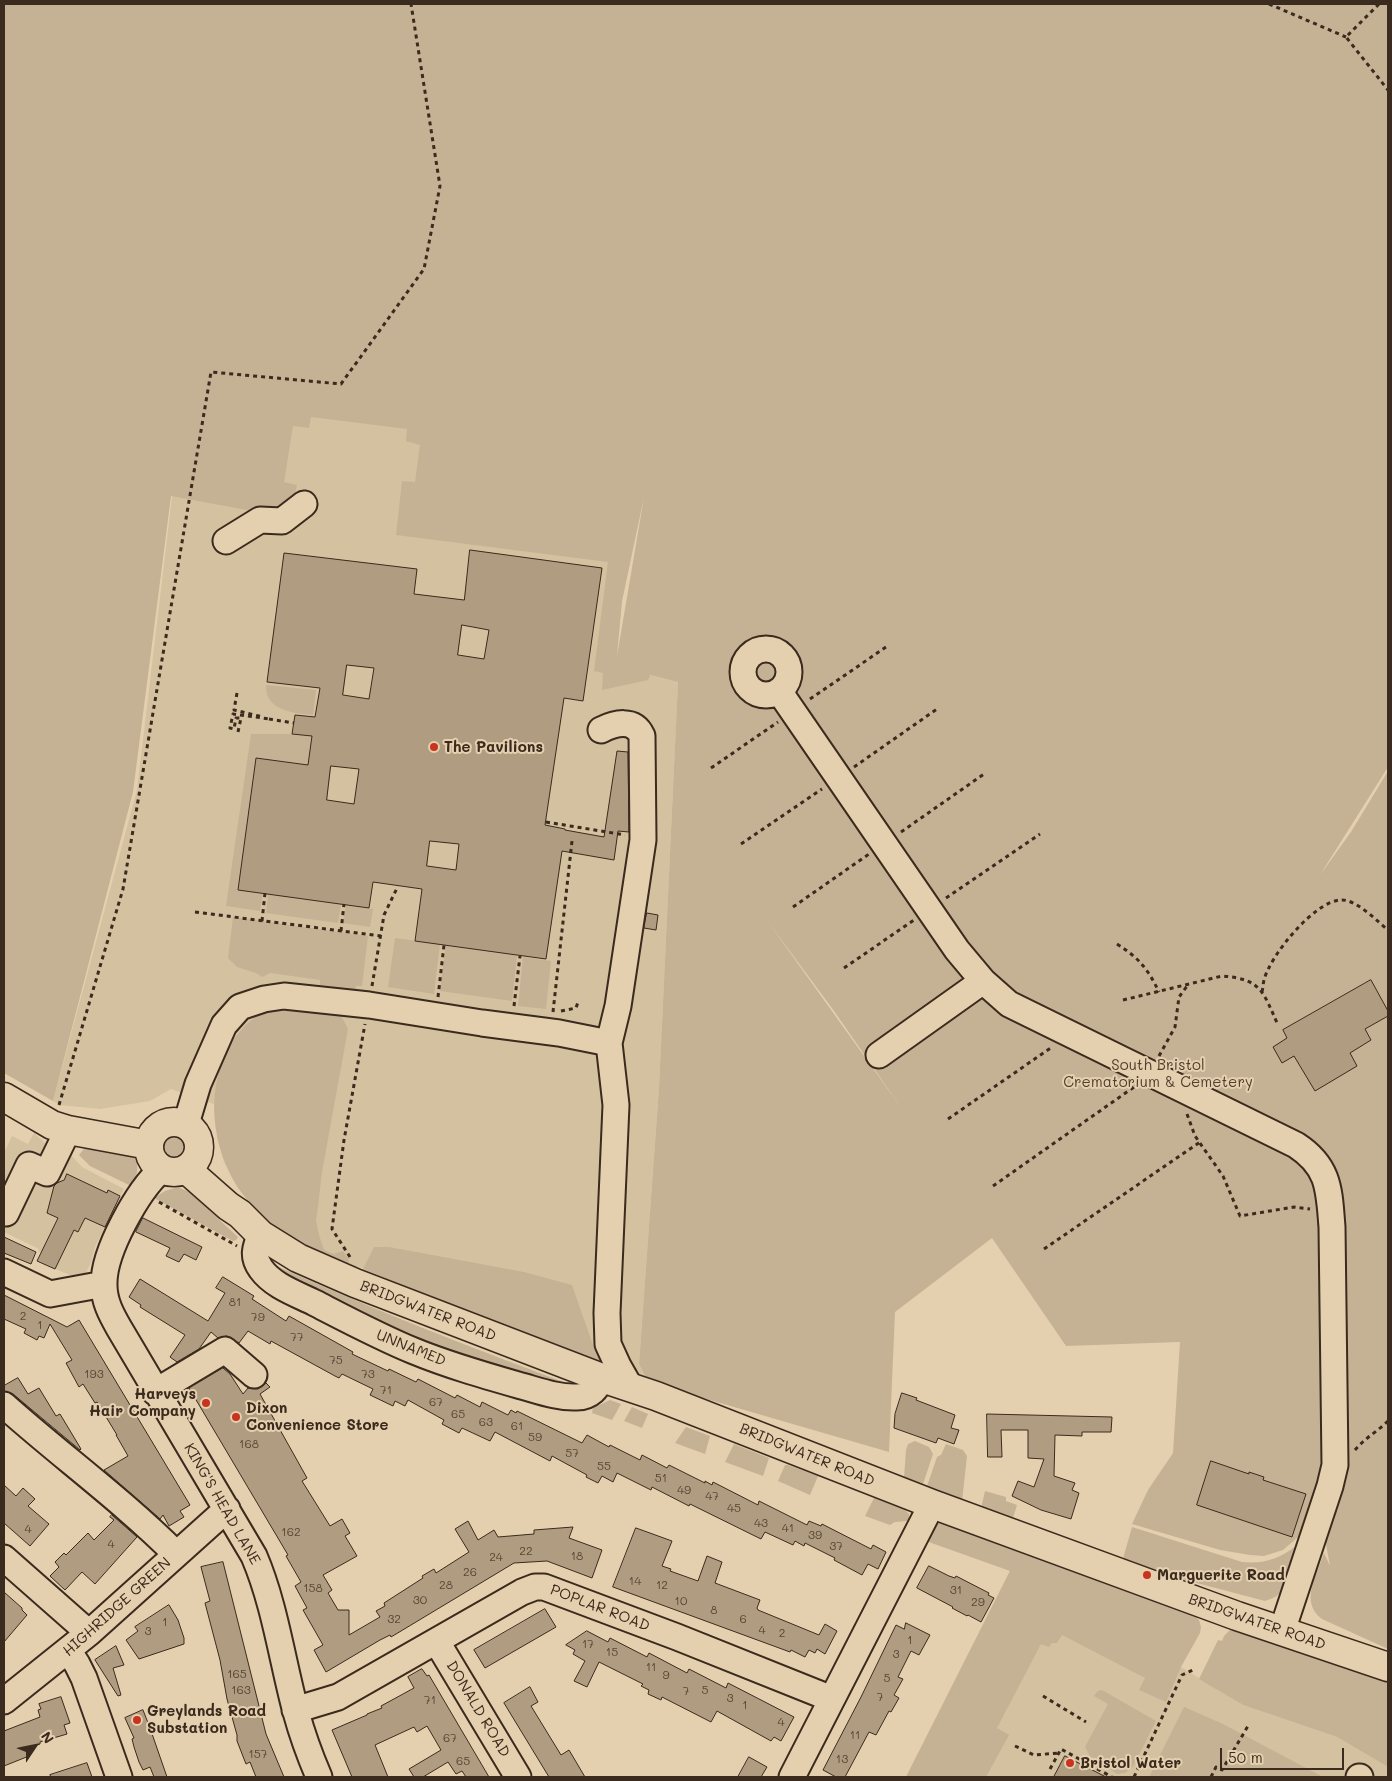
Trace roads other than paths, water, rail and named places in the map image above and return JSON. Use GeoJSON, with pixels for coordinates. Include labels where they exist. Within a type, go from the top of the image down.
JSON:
{"type":"FeatureCollection","features":[{"type":"Feature","properties":{"kind":"highway"},"geometry":{"type":"LineString","coordinates":[[4,1097],[52,1125],[77,1132],[152,1138]]}},
{"type":"Feature","properties":{"kind":"highway"},"geometry":{"type":"LineString","coordinates":[[178,1121],[186,1124],[194,1131],[199,1140],[183,1162],[155,1163],[150,1154],[152,1138],[161,1125],[178,1121]]}},
{"type":"Feature","properties":{"kind":"highway","name":"BRIDGWATER ROAD"},"geometry":{"type":"LineString","coordinates":[[183,1162],[228,1206],[240,1214],[258,1245],[298,1258],[355,1283],[602,1378],[656,1396],[932,1504],[1282,1631],[1388,1667]]}},
{"type":"Feature","properties":{"kind":"street"},"geometry":{"type":"LineString","coordinates":[[226,541],[260,520],[282,521],[304,504]]}},
{"type":"Feature","properties":{"kind":"street"},"geometry":{"type":"LineString","coordinates":[[778,691],[957,950],[983,982],[1009,1004],[1305,1151],[1315,1160],[1324,1174],[1330,1194],[1335,1465],[1330,1486],[1282,1631]]}},
{"type":"Feature","properties":{"kind":"street"},"geometry":{"type":"LineString","coordinates":[[601,730],[612,725],[624,723],[633,725],[642,736],[643,840],[618,1006],[609,1043],[616,1105],[607,1313],[608,1344],[630,1387]]}},
{"type":"Feature","properties":{"kind":"street"},"geometry":{"type":"LineString","coordinates":[[879,1055],[983,982]]}},
{"type":"Feature","properties":{"kind":"street"},"geometry":{"type":"LineString","coordinates":[[186,1124],[198,1084],[224,1025],[240,1007],[264,999],[284,996],[369,1005],[551,1032],[609,1043]]}},
{"type":"Feature","properties":{"kind":"street"},"geometry":{"type":"LineString","coordinates":[[6,1213],[29,1165],[47,1173],[77,1132]]}},
{"type":"Feature","properties":{"kind":"street","name":"KING'S HEAD LANE"},"geometry":{"type":"LineString","coordinates":[[183,1162],[141,1192],[114,1246],[106,1267],[104,1284],[106,1300],[112,1316],[155,1392],[250,1548],[263,1578],[279,1636],[295,1710],[319,1777]]}},
{"type":"Feature","properties":{"kind":"street","name":"UNNAMED"},"geometry":{"type":"LineString","coordinates":[[258,1245],[260,1268],[274,1282],[372,1332],[415,1351],[482,1375],[562,1397],[580,1398],[591,1393],[596,1389],[602,1378]]}},
{"type":"Feature","properties":{"kind":"street"},"geometry":{"type":"LineString","coordinates":[[4,1272],[50,1294],[104,1284]]}},
{"type":"Feature","properties":{"kind":"street"},"geometry":{"type":"LineString","coordinates":[[155,1392],[225,1350],[254,1376]]}},
{"type":"Feature","properties":{"kind":"street"},"geometry":{"type":"LineString","coordinates":[[4,1405],[45,1442],[125,1506],[176,1554]]}},
{"type":"Feature","properties":{"kind":"street"},"geometry":{"type":"LineString","coordinates":[[792,1777],[932,1504]]}},
{"type":"Feature","properties":{"kind":"street","name":"HIGHRIDGE GREEN"},"geometry":{"type":"LineString","coordinates":[[4,1701],[89,1633],[227,1509]]}},
{"type":"Feature","properties":{"kind":"street"},"geometry":{"type":"LineString","coordinates":[[4,1558],[89,1633]]}},
{"type":"Feature","properties":{"kind":"street","name":"POPLAR ROAD"},"geometry":{"type":"LineString","coordinates":[[295,1710],[338,1697],[522,1592],[535,1587],[544,1587],[678,1637],[832,1699]]}},
{"type":"Feature","properties":{"kind":"street","name":"DONALD ROAD"},"geometry":{"type":"LineString","coordinates":[[437,1642],[518,1777]]}},
{"type":"Feature","properties":{"kind":"street"},"geometry":{"type":"LineString","coordinates":[[68,1650],[84,1678],[119,1777]]}},
{"type":"Feature","properties":{"kind":"place","name":"The Pavilions"},"geometry":{"type":"Point","coordinates":[434,747]}},
{"type":"Feature","properties":{"kind":"place","name":"Harveys Hair Company"},"geometry":{"type":"Point","coordinates":[206,1403]}},
{"type":"Feature","properties":{"kind":"place","name":"Dixon Convenience Store"},"geometry":{"type":"Point","coordinates":[236,1417]}},
{"type":"Feature","properties":{"kind":"place","name":"Marguerite Road"},"geometry":{"type":"Point","coordinates":[1147,1575]}},
{"type":"Feature","properties":{"kind":"place","name":"Greylands Road Substation"},"geometry":{"type":"Point","coordinates":[137,1720]}},
{"type":"Feature","properties":{"kind":"place","name":"Bristol Water"},"geometry":{"type":"Point","coordinates":[1070,1763]}},
{"type":"Feature","properties":{"kind":"park label","name":"South Bristol Crematorium & Cemetery"},"geometry":{"type":"Point","coordinates":[1158,1074]}}]}
